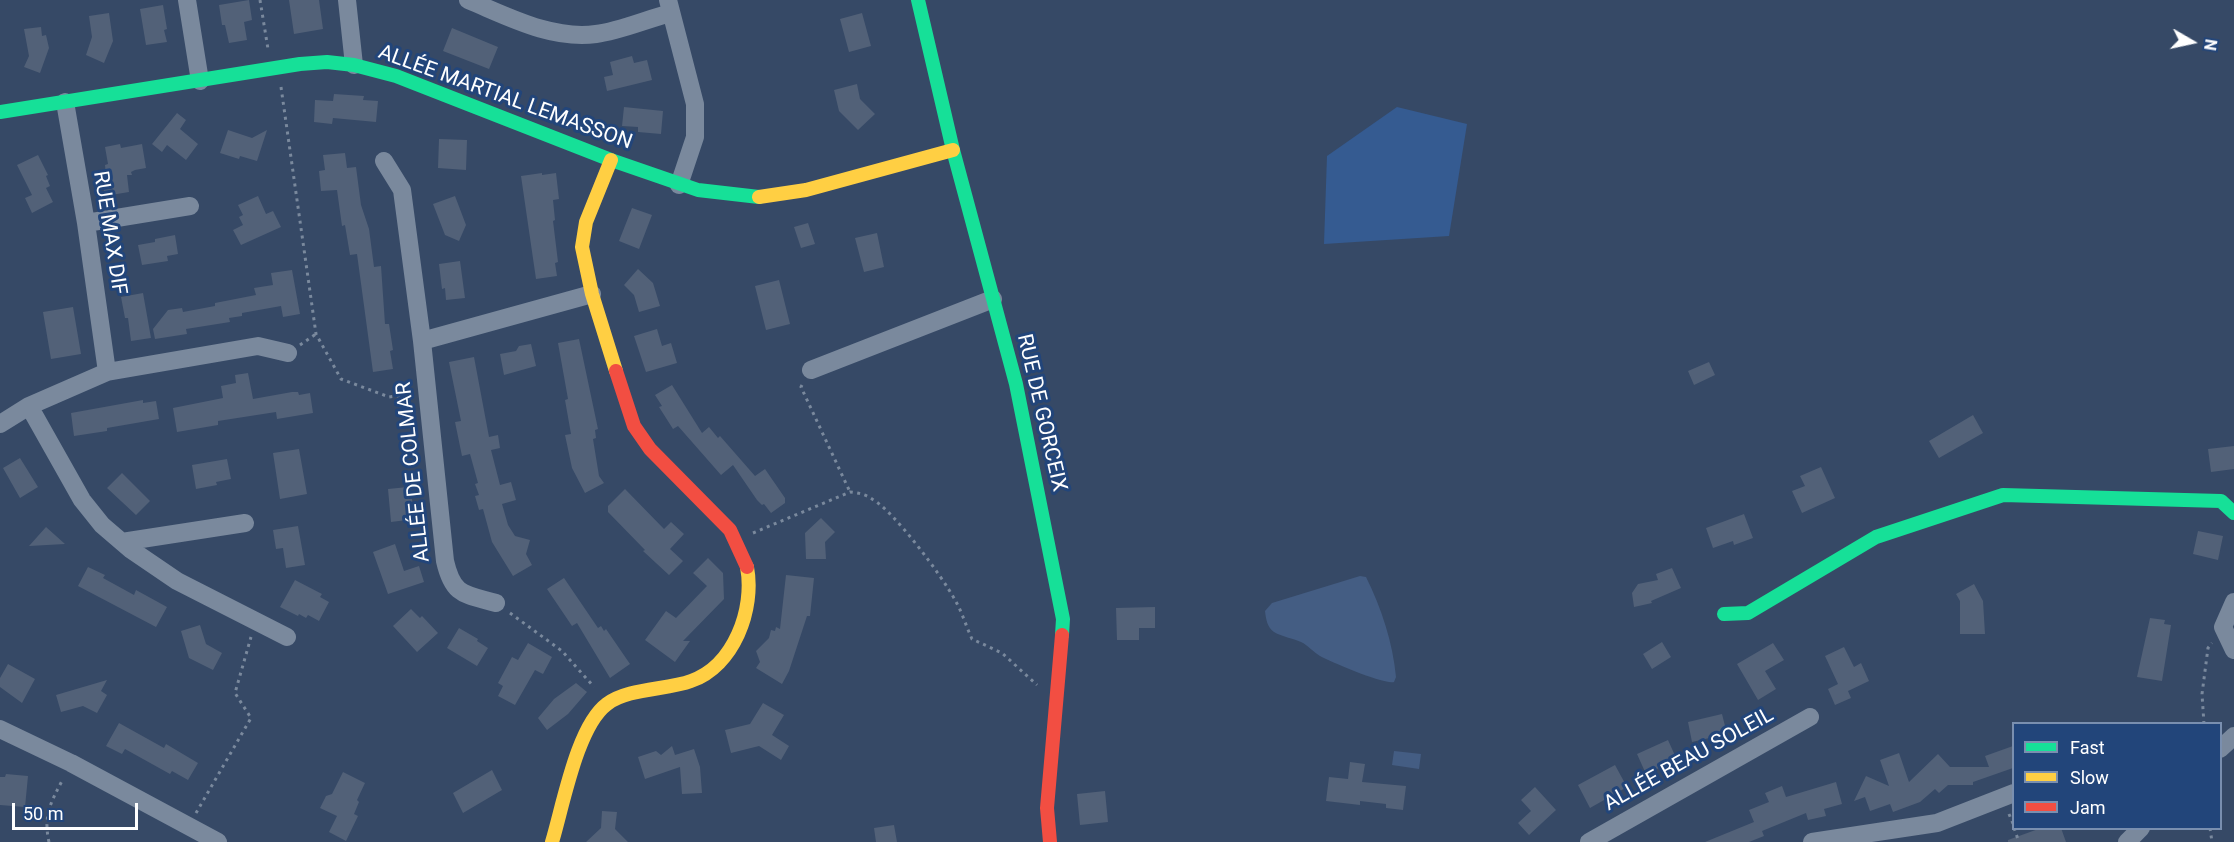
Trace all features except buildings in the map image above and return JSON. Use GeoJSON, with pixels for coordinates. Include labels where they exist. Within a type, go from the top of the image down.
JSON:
{"type":"FeatureCollection","features":[{"type":"Feature","properties":{"kind":"street"},"geometry":{"type":"LineString","coordinates":[[187,0],[200,81]]}},
{"type":"Feature","properties":{"kind":"street"},"geometry":{"type":"LineString","coordinates":[[347,0],[354,65]]}},
{"type":"Feature","properties":{"kind":"street"},"geometry":{"type":"LineString","coordinates":[[468,0],[520,21],[558,33],[595,34],[670,6],[695,104],[695,137],[679,185]]}},
{"type":"Feature","properties":{"kind":"street","name":"RUE DE GORCEIX"},"geometry":{"type":"LineString","coordinates":[[918,0],[953,150],[1016,384],[1063,619],[1047,807],[1050,842]]}},
{"type":"Feature","properties":{"kind":"street","name":"ALLÉE MARTIAL LEMASSON"},"geometry":{"type":"LineString","coordinates":[[0,112],[275,68],[327,62],[354,65],[396,76],[611,160],[679,185],[709,192],[760,197],[806,190],[953,150]]}},
{"type":"Feature","properties":{"kind":"street","name":"RUE MAX DIF"},"geometry":{"type":"LineString","coordinates":[[65,102],[108,372]]}},
{"type":"Feature","properties":{"kind":"street"},"geometry":{"type":"LineString","coordinates":[[552,842],[581,743],[593,719],[608,703],[629,695],[692,681],[714,667],[734,643],[748,606],[748,569],[730,530],[650,449],[634,426],[592,294],[582,247],[586,222],[611,160]]}},
{"type":"Feature","properties":{"kind":"street","name":"ALLÉE DE COLMAR"},"geometry":{"type":"LineString","coordinates":[[384,161],[402,190],[449,577],[460,593],[496,603]]}},
{"type":"Feature","properties":{"kind":"street"},"geometry":{"type":"LineString","coordinates":[[86,223],[190,206]]}},
{"type":"Feature","properties":{"kind":"street"},"geometry":{"type":"LineString","coordinates":[[422,341],[592,294]]}},
{"type":"Feature","properties":{"kind":"street"},"geometry":{"type":"LineString","coordinates":[[811,370],[993,299]]}},
{"type":"Feature","properties":{"kind":"street"},"geometry":{"type":"LineString","coordinates":[[0,424],[28,406],[108,372],[258,346],[288,353]]}},
{"type":"Feature","properties":{"kind":"street"},"geometry":{"type":"LineString","coordinates":[[28,406],[82,500],[102,525],[177,581],[287,637]]}},
{"type":"Feature","properties":{"kind":"street"},"geometry":{"type":"LineString","coordinates":[[1724,614],[1748,613],[1876,537],[2003,495],[2221,501],[2234,513]]}},
{"type":"Feature","properties":{"kind":"street"},"geometry":{"type":"LineString","coordinates":[[122,542],[245,523]]}},
{"type":"Feature","properties":{"kind":"street"},"geometry":{"type":"LineString","coordinates":[[2234,602],[2223,627],[2234,650]]}},
{"type":"Feature","properties":{"kind":"street","name":"ALLÉE BEAU SOLEIL"},"geometry":{"type":"LineString","coordinates":[[1590,842],[1810,717]]}},
{"type":"Feature","properties":{"kind":"street"},"geometry":{"type":"LineString","coordinates":[[0,729],[71,763],[216,841]]}},
{"type":"Feature","properties":{"kind":"street"},"geometry":{"type":"LineString","coordinates":[[2222,747],[2234,736]]}},
{"type":"Feature","properties":{"kind":"street"},"geometry":{"type":"LineString","coordinates":[[1812,842],[1936,823],[2012,793]]}},
{"type":"Feature","properties":{"kind":"street"},"geometry":{"type":"LineString","coordinates":[[2127,842],[2139,830]]}},
{"type":"Feature","properties":{"kind":"path"},"geometry":{"type":"LineString","coordinates":[[260,0],[275,68],[315,325],[322,346],[341,379],[389,397],[427,391]]}},
{"type":"Feature","properties":{"kind":"path"},"geometry":{"type":"LineString","coordinates":[[811,370],[801,387],[850,492]]}},
{"type":"Feature","properties":{"kind":"path"},"geometry":{"type":"LineString","coordinates":[[735,540],[850,492],[874,499],[889,512],[933,567],[956,600],[972,639],[1002,653],[1056,701]]}},
{"type":"Feature","properties":{"kind":"path"},"geometry":{"type":"LineString","coordinates":[[496,603],[562,651],[608,703]]}},
{"type":"Feature","properties":{"kind":"path"},"geometry":{"type":"LineString","coordinates":[[189,825],[251,718],[235,693],[255,621]]}},
{"type":"Feature","properties":{"kind":"path"},"geometry":{"type":"LineString","coordinates":[[2204,722],[2202,694],[2208,648],[2223,627]]}},
{"type":"Feature","properties":{"kind":"path"},"geometry":{"type":"LineString","coordinates":[[49,842],[46,830],[48,810],[71,763]]}},
{"type":"Feature","properties":{"kind":"shaded area"},"geometry":{"type":"Polygon","coordinates":[[[1397,107],[1467,124],[1449,236],[1324,244],[1327,156],[1397,107]]]}},
{"type":"Feature","properties":{"kind":"shaded area"},"geometry":{"type":"Polygon","coordinates":[[[1360,576],[1366,577],[1386,626],[1396,677],[1394,682],[1370,677],[1326,659],[1304,643],[1274,632],[1267,623],[1265,611],[1272,603],[1360,576]]]}},
{"type":"Feature","properties":{"kind":"shaded area"},"geometry":{"type":"Polygon","coordinates":[[[1394,751],[1421,754],[1419,769],[1392,765],[1394,751]]]}},
{"type":"Feature","properties":{"kind":"traffic: fast"},"geometry":{"type":"LineString","coordinates":[[918,0],[953,150],[1016,384],[1063,619],[1062,635]]}},
{"type":"Feature","properties":{"kind":"traffic: fast"},"geometry":{"type":"LineString","coordinates":[[0,112],[300,64],[327,62],[354,65],[396,76],[611,160],[698,190],[759,197]]}},
{"type":"Feature","properties":{"kind":"traffic: fast"},"geometry":{"type":"LineString","coordinates":[[1724,614],[1748,613],[1876,537],[2003,495],[2221,501],[2234,513]]}},
{"type":"Feature","properties":{"kind":"traffic: slow"},"geometry":{"type":"LineString","coordinates":[[759,197],[806,190],[953,150]]}},
{"type":"Feature","properties":{"kind":"traffic: slow"},"geometry":{"type":"LineString","coordinates":[[611,160],[586,222],[582,247],[592,294],[616,371]]}},
{"type":"Feature","properties":{"kind":"traffic: slow"},"geometry":{"type":"LineString","coordinates":[[552,842],[572,768],[587,730],[596,715],[616,699],[636,692],[691,681],[706,674],[719,663],[730,649],[744,618],[748,600],[747,567]]}},
{"type":"Feature","properties":{"kind":"traffic: jam"},"geometry":{"type":"LineString","coordinates":[[616,371],[634,426],[650,449],[730,530],[747,567]]}},
{"type":"Feature","properties":{"kind":"traffic: jam"},"geometry":{"type":"LineString","coordinates":[[1050,842],[1047,808],[1062,635]]}}]}
